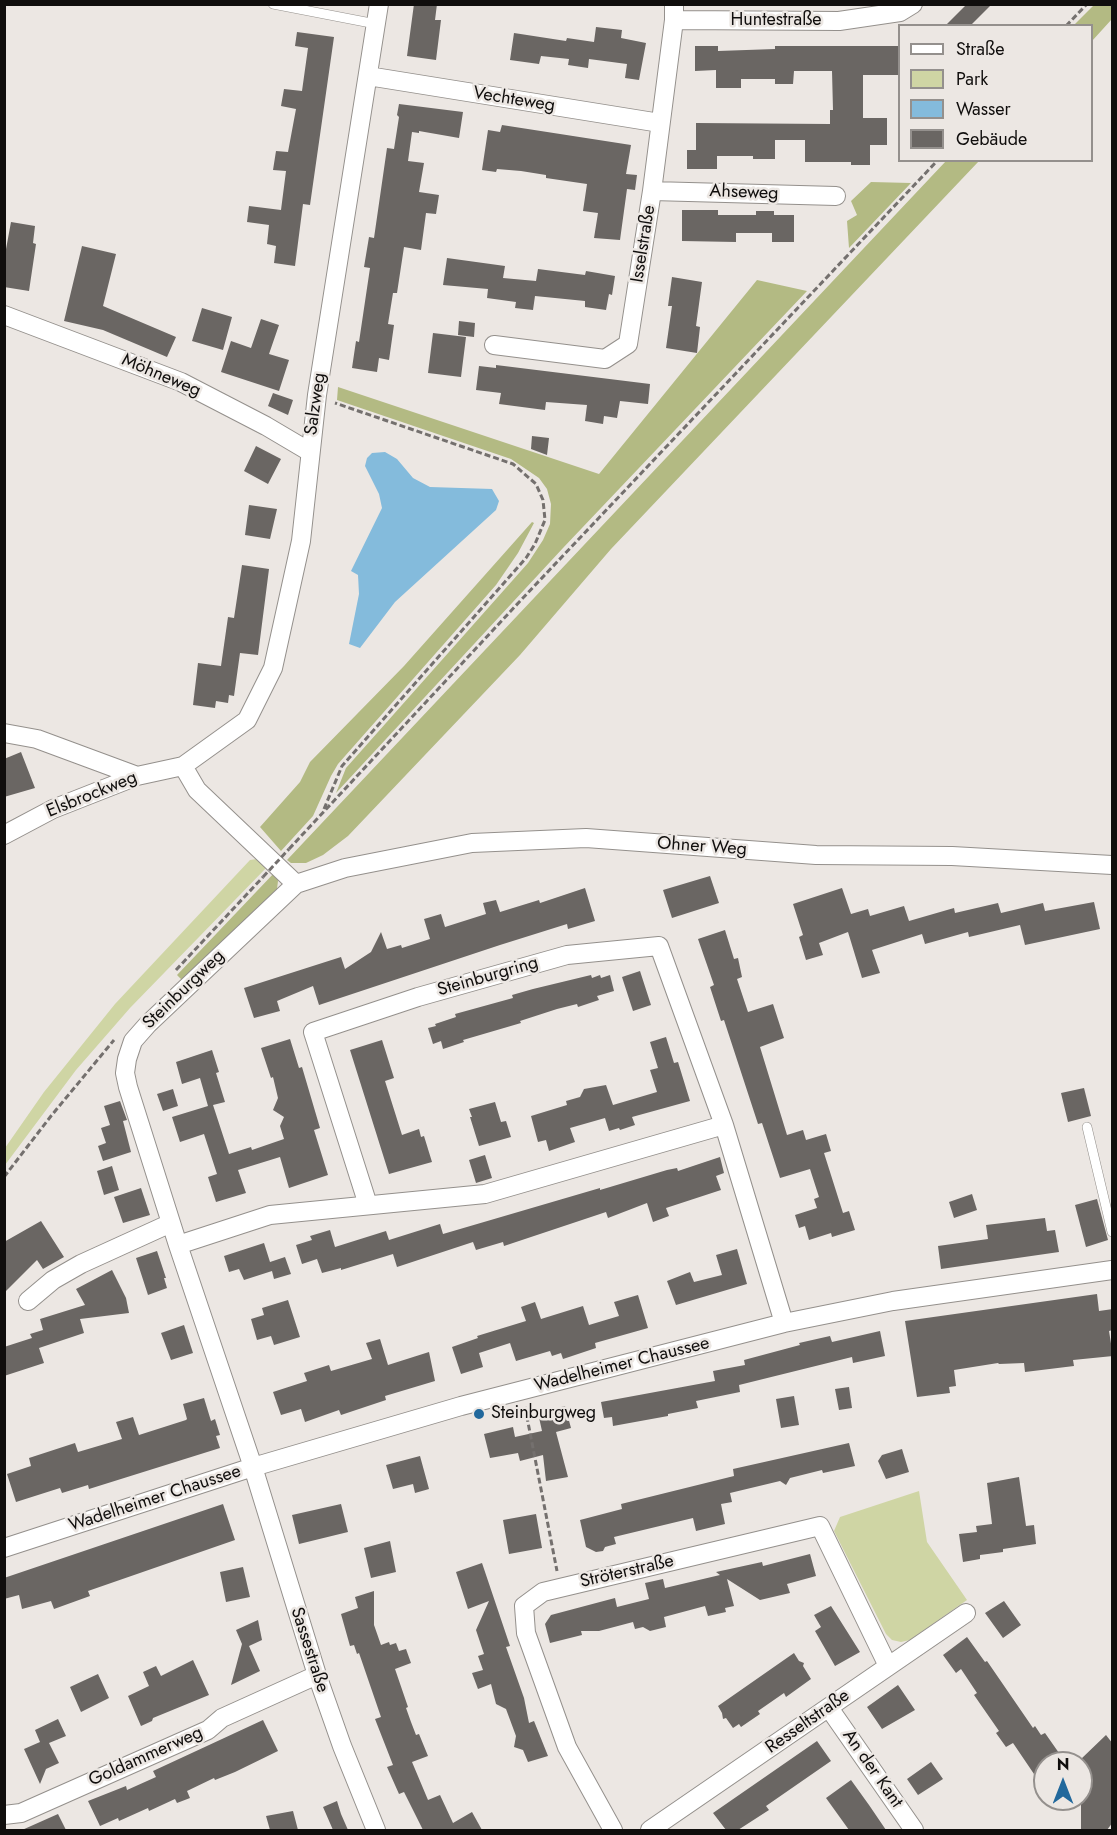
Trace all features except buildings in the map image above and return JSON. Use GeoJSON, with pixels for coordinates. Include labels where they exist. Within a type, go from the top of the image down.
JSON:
{"type":"FeatureCollection","features":[{"type":"Feature","properties":{"kind":"street","name":"Salzweg"},"geometry":{"type":"LineString","coordinates":[[183,766],[247,720],[273,668],[301,541],[317,395],[379,4]]}},
{"type":"Feature","properties":{"kind":"street","name":"Huntestraße"},"geometry":{"type":"LineString","coordinates":[[674,13],[839,21],[900,12],[913,4]]}},
{"type":"Feature","properties":{"kind":"street","name":"Isselstraße"},"geometry":{"type":"LineString","coordinates":[[494,345],[605,359],[628,344],[652,191],[674,13]]}},
{"type":"Feature","properties":{"kind":"street","name":"Vechteweg"},"geometry":{"type":"LineString","coordinates":[[368,76],[660,123]]}},
{"type":"Feature","properties":{"kind":"street","name":"Ahseweg"},"geometry":{"type":"LineString","coordinates":[[652,191],[836,196]]}},
{"type":"Feature","properties":{"kind":"street","name":"Möhneweg"},"geometry":{"type":"LineString","coordinates":[[4,315],[181,382],[267,426],[310,452]]}},
{"type":"Feature","properties":{"kind":"street"},"geometry":{"type":"LineString","coordinates":[[4,733],[37,739],[137,776]]}},
{"type":"Feature","properties":{"kind":"street","name":"Elsbrockweg"},"geometry":{"type":"LineString","coordinates":[[4,835],[53,809],[137,776],[183,766]]}},
{"type":"Feature","properties":{"kind":"street"},"geometry":{"type":"LineString","coordinates":[[183,766],[197,790],[296,884]]}},
{"type":"Feature","properties":{"kind":"street","name":"Ohner Weg"},"geometry":{"type":"LineString","coordinates":[[296,884],[345,868],[472,843],[586,838],[816,855],[952,856],[1113,865]]}},
{"type":"Feature","properties":{"kind":"street","name":"Steinburgweg"},"geometry":{"type":"LineString","coordinates":[[253,1467],[178,1245],[128,1087],[127,1059],[133,1041],[148,1024],[296,884]]}},
{"type":"Feature","properties":{"kind":"street","name":"Steinburgring"},"geometry":{"type":"LineString","coordinates":[[368,1205],[313,1032],[418,997],[567,955],[659,946],[724,1125],[784,1323]]}},
{"type":"Feature","properties":{"kind":"street"},"geometry":{"type":"LineString","coordinates":[[178,1245],[270,1215],[485,1194],[724,1125]]}},
{"type":"Feature","properties":{"kind":"street"},"geometry":{"type":"LineString","coordinates":[[28,1301],[53,1280],[81,1264],[171,1223]]}},
{"type":"Feature","properties":{"kind":"street","name":"Wadelheimer Chaussee"},"geometry":{"type":"LineString","coordinates":[[4,1548],[253,1467],[461,1406],[784,1323],[893,1301],[1113,1270]]}},
{"type":"Feature","properties":{"kind":"street","name":"Sassestraße"},"geometry":{"type":"LineString","coordinates":[[253,1467],[317,1675],[342,1746],[376,1830]]}},
{"type":"Feature","properties":{"kind":"street","name":"Ströterstraße"},"geometry":{"type":"LineString","coordinates":[[613,1830],[567,1747],[526,1633],[524,1605],[543,1592],[820,1526],[888,1666]]}},
{"type":"Feature","properties":{"kind":"street","name":"Resseltstraße"},"geometry":{"type":"LineString","coordinates":[[650,1830],[966,1613]]}},
{"type":"Feature","properties":{"kind":"street","name":"Goldammerweg"},"geometry":{"type":"LineString","coordinates":[[4,1815],[21,1813],[188,1739],[208,1730],[222,1718],[317,1675]]}},
{"type":"Feature","properties":{"kind":"street","name":"An der Kant"},"geometry":{"type":"LineString","coordinates":[[829,1708],[914,1830]]}},
{"type":"Feature","properties":{"kind":"lane"},"geometry":{"type":"LineString","coordinates":[[273,4],[376,24]]}},
{"type":"Feature","properties":{"kind":"lane"},"geometry":{"type":"LineString","coordinates":[[1087,1127],[1113,1232]]}},
{"type":"Feature","properties":{"kind":"path"},"geometry":{"type":"LineString","coordinates":[[1068,24],[1087,4]]}},
{"type":"Feature","properties":{"kind":"path"},"geometry":{"type":"LineString","coordinates":[[263,878],[522,599],[936,162]]}},
{"type":"Feature","properties":{"kind":"path"},"geometry":{"type":"LineString","coordinates":[[317,395],[343,407],[513,464],[536,484],[543,500],[545,520],[526,558],[342,765],[323,813]]}},
{"type":"Feature","properties":{"kind":"path"},"geometry":{"type":"LineString","coordinates":[[522,1390],[560,1588]]}},
{"type":"Feature","properties":{"kind":"green space"},"geometry":{"type":"Polygon","coordinates":[[[1094,5],[1112,5],[1112,19],[1093,40],[1093,24],[1075,24],[1094,5]]]}},
{"type":"Feature","properties":{"kind":"green space"},"geometry":{"type":"Polygon","coordinates":[[[945,162],[978,162],[611,549],[520,655],[348,836],[323,855],[306,863],[291,863],[287,860],[945,162]]]}},
{"type":"Feature","properties":{"kind":"green space"},"geometry":{"type":"Polygon","coordinates":[[[871,182],[911,183],[849,248],[847,221],[857,215],[851,201],[871,182]]]}},
{"type":"Feature","properties":{"kind":"green space"},"geometry":{"type":"Polygon","coordinates":[[[757,280],[807,291],[563,548],[336,793],[346,768],[528,563],[550,524],[551,504],[547,489],[539,478],[511,459],[337,400],[338,387],[599,474],[757,280]]]}},
{"type":"Feature","properties":{"kind":"green space"},"geometry":{"type":"Polygon","coordinates":[[[532,522],[534,523],[518,553],[496,585],[338,764],[313,816],[281,851],[260,827],[300,782],[310,762],[404,666],[532,522]]]}},
{"type":"Feature","properties":{"kind":"green space"},"geometry":{"type":"Polygon","coordinates":[[[257,859],[268,866],[130,1008],[76,1070],[5,1165],[5,1148],[44,1092],[115,1004],[250,860],[257,859]]]}},
{"type":"Feature","properties":{"kind":"green space"},"geometry":{"type":"Polygon","coordinates":[[[276,871],[277,889],[272,899],[182,980],[177,975],[276,871]]]}},
{"type":"Feature","properties":{"kind":"green space"},"geometry":{"type":"Polygon","coordinates":[[[919,1491],[927,1542],[967,1600],[910,1640],[901,1642],[892,1640],[886,1634],[834,1531],[840,1517],[919,1491]]]}},
{"type":"Feature","properties":{"kind":"water"},"geometry":{"type":"Polygon","coordinates":[[[385,452],[397,459],[413,478],[430,487],[492,489],[499,501],[496,510],[395,602],[360,648],[349,644],[359,594],[358,575],[351,571],[382,508],[379,494],[365,466],[367,458],[372,453],[385,452]]]}},
{"type":"Feature","properties":{"kind":"place","name":"Steinburgweg"},"geometry":{"type":"Point","coordinates":[479,1414]}}]}
